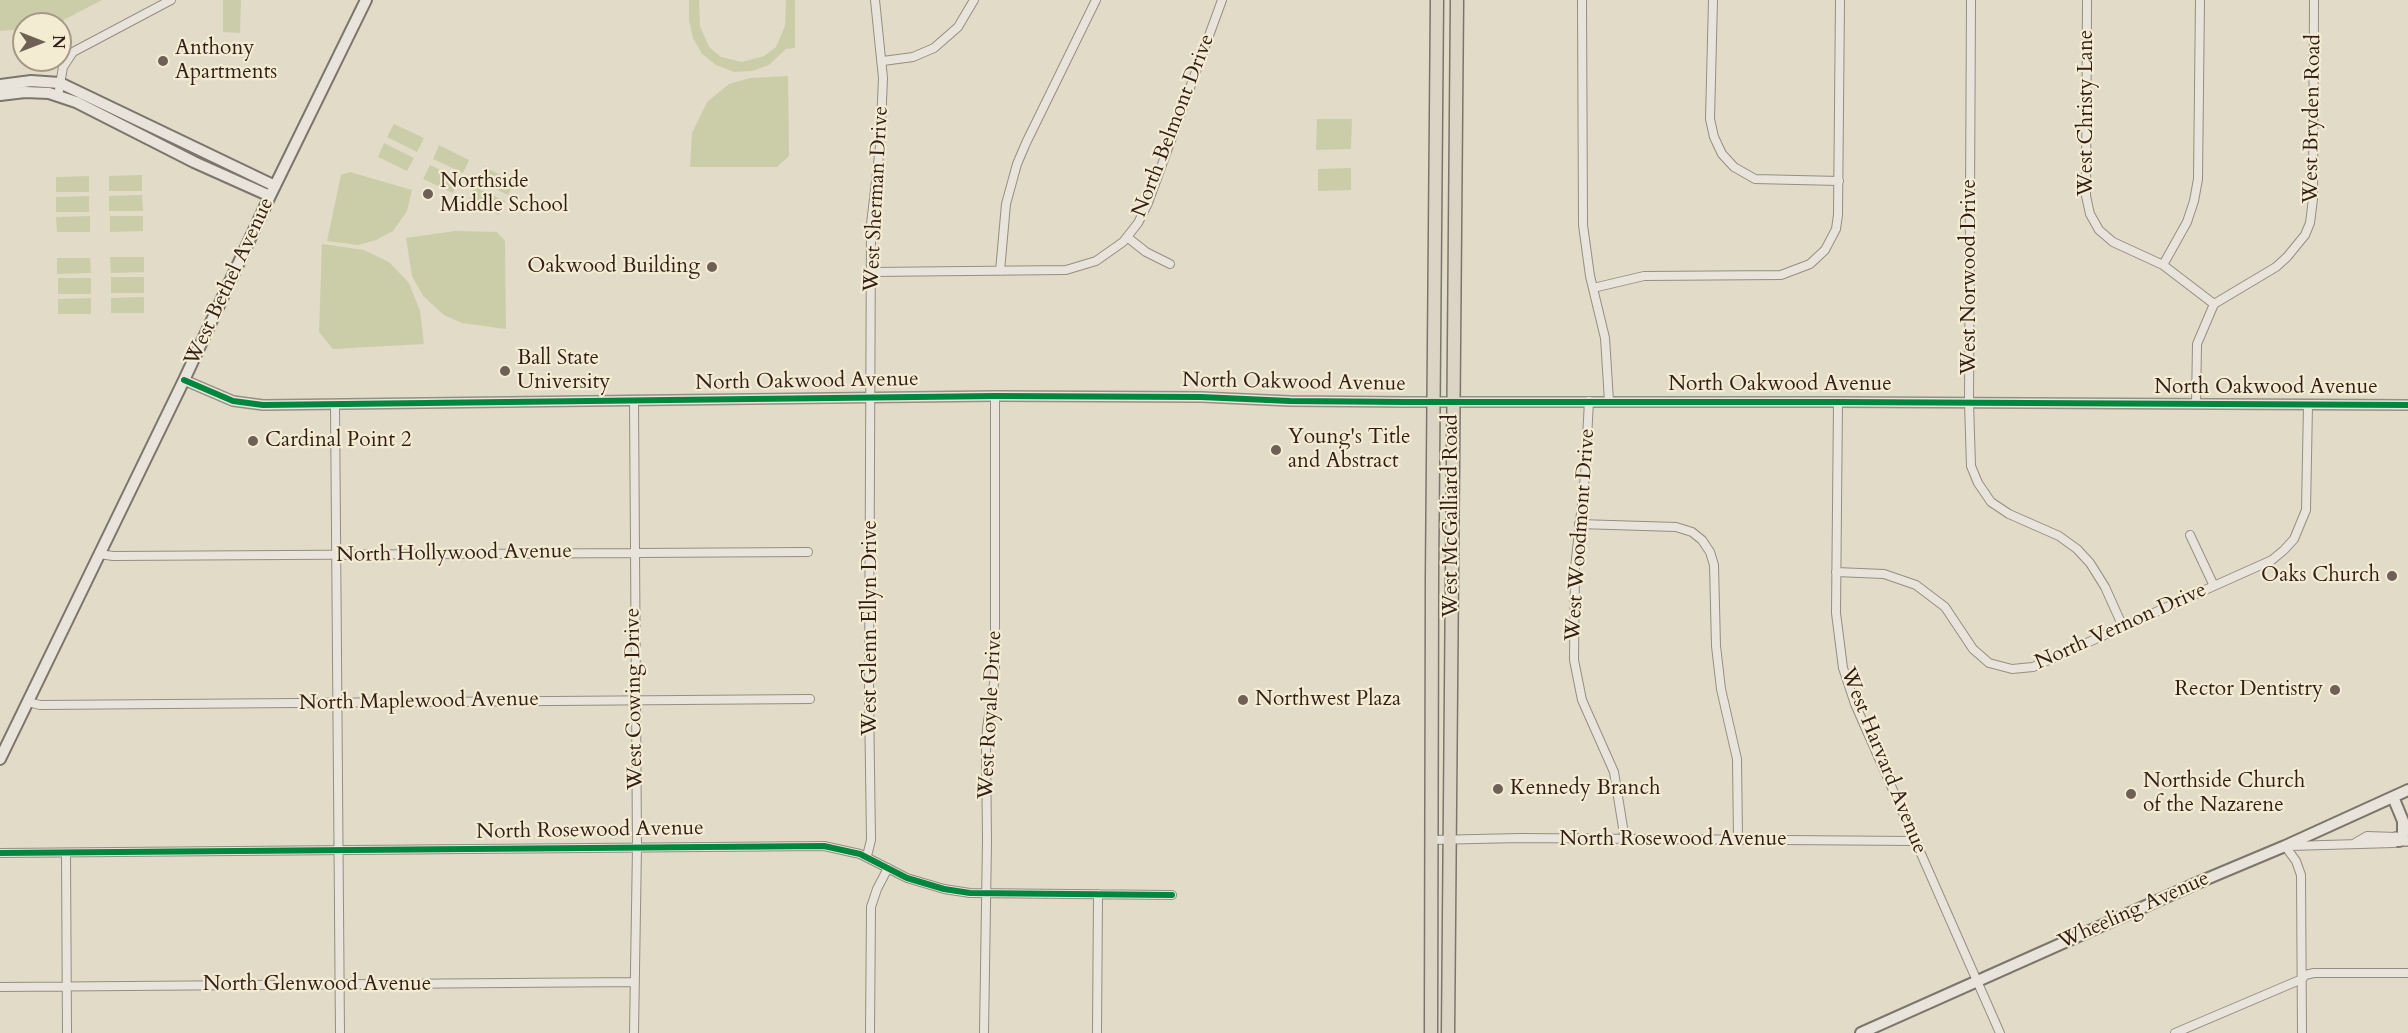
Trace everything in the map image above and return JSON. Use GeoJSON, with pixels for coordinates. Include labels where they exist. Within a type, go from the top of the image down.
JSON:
{"type":"FeatureCollection","features":[{"type":"Feature","properties":{"kind":"main road","name":"West Bethel Avenue"},"geometry":{"type":"LineString","coordinates":[[0,759],[366,0]]}},
{"type":"Feature","properties":{"kind":"main road","name":"West McGalliard Road"},"geometry":{"type":"LineString","coordinates":[[1431,1033],[1437,0]]}},
{"type":"Feature","properties":{"kind":"main road","name":"West McGalliard Road"},"geometry":{"type":"LineString","coordinates":[[1448,1033],[1457,0]]}},
{"type":"Feature","properties":{"kind":"main road"},"geometry":{"type":"LineString","coordinates":[[0,85],[32,81],[60,83],[275,186]]}},
{"type":"Feature","properties":{"kind":"main road"},"geometry":{"type":"LineString","coordinates":[[0,96],[26,92],[58,96],[76,102],[194,162],[270,196]]}},
{"type":"Feature","properties":{"kind":"main road","name":"Wheeling Avenue"},"geometry":{"type":"LineString","coordinates":[[1861,1033],[2408,790]]}},
{"type":"Feature","properties":{"kind":"main road"},"geometry":{"type":"LineString","coordinates":[[2393,797],[2404,817],[2401,840]]}},
{"type":"Feature","properties":{"kind":"main road"},"geometry":{"type":"LineString","coordinates":[[2393,797],[2392,812],[2397,820],[2401,840]]}},
{"type":"Feature","properties":{"kind":"street"},"geometry":{"type":"LineString","coordinates":[[58,96],[63,67],[73,52],[171,0]]}},
{"type":"Feature","properties":{"kind":"street","name":"West Sherman Drive"},"geometry":{"type":"LineString","coordinates":[[872,398],[871,224],[883,108],[883,61],[875,0]]}},
{"type":"Feature","properties":{"kind":"street"},"geometry":{"type":"LineString","coordinates":[[883,61],[913,57],[934,48],[958,27],[974,0]]}},
{"type":"Feature","properties":{"kind":"street"},"geometry":{"type":"LineString","coordinates":[[1000,271],[1006,204],[1017,164],[1096,0]]}},
{"type":"Feature","properties":{"kind":"street","name":"North Belmont Drive"},"geometry":{"type":"LineString","coordinates":[[871,272],[1056,271],[1076,268],[1106,255],[1127,237],[1138,223],[1148,203],[1222,0]]}},
{"type":"Feature","properties":{"kind":"street","name":"West Woodmont Drive"},"geometry":{"type":"LineString","coordinates":[[1582,0],[1583,225],[1593,288],[1605,338],[1609,401]]}},
{"type":"Feature","properties":{"kind":"street"},"geometry":{"type":"LineString","coordinates":[[1713,0],[1711,129],[1722,154],[1734,167],[1755,179],[1839,181]]}},
{"type":"Feature","properties":{"kind":"street"},"geometry":{"type":"LineString","coordinates":[[1593,288],[1644,276],[1773,276],[1801,270],[1825,250],[1836,229],[1839,181],[1840,0]]}},
{"type":"Feature","properties":{"kind":"street","name":"West Norwood Drive"},"geometry":{"type":"LineString","coordinates":[[1971,0],[1971,466],[1984,494],[2000,509],[2059,536],[2077,549],[2097,573],[2123,627]]}},
{"type":"Feature","properties":{"kind":"street","name":"West Christy Lane"},"geometry":{"type":"LineString","coordinates":[[2087,0],[2087,205],[2094,223],[2106,237],[2163,265],[2214,304]]}},
{"type":"Feature","properties":{"kind":"street"},"geometry":{"type":"LineString","coordinates":[[2163,265],[2187,222],[2198,178],[2200,0]]}},
{"type":"Feature","properties":{"kind":"street","name":"West Bryden Road"},"geometry":{"type":"LineString","coordinates":[[2214,304],[2276,267],[2305,235],[2310,223],[2313,200],[2314,0]]}},
{"type":"Feature","properties":{"kind":"street"},"geometry":{"type":"LineString","coordinates":[[1127,237],[1146,252],[1170,264]]}},
{"type":"Feature","properties":{"kind":"street"},"geometry":{"type":"LineString","coordinates":[[2196,404],[2197,344],[2214,304]]}},
{"type":"Feature","properties":{"kind":"street","name":"North Oakwood Avenue"},"geometry":{"type":"LineString","coordinates":[[184,380],[233,401],[263,405],[995,396],[1201,397],[1290,401],[1434,402],[2408,405]]}},
{"type":"Feature","properties":{"kind":"street","name":"West Royale Drive"},"geometry":{"type":"LineString","coordinates":[[984,1033],[987,893],[986,750],[995,677],[995,396]]}},
{"type":"Feature","properties":{"kind":"street","name":"West Glenn Ellyn Drive"},"geometry":{"type":"LineString","coordinates":[[867,856],[871,840],[869,698],[872,398]]}},
{"type":"Feature","properties":{"kind":"street","name":"West Cowing Drive"},"geometry":{"type":"LineString","coordinates":[[634,401],[633,552],[637,847],[634,1033]]}},
{"type":"Feature","properties":{"kind":"street","name":"West Woodmont Drive"},"geometry":{"type":"LineString","coordinates":[[1589,401],[1575,568],[1574,660],[1582,700],[1614,772],[1625,840]]}},
{"type":"Feature","properties":{"kind":"street","name":"West Harvard Avenue"},"geometry":{"type":"LineString","coordinates":[[1838,402],[1836,572],[1839,644],[1848,685],[1914,841],[2000,1033]]}},
{"type":"Feature","properties":{"kind":"street"},"geometry":{"type":"LineString","coordinates":[[335,404],[340,1033]]}},
{"type":"Feature","properties":{"kind":"street","name":"North Vernon Drive"},"geometry":{"type":"LineString","coordinates":[[1836,572],[1884,574],[1916,585],[1945,607],[1980,656],[1989,663],[2005,669],[2033,667],[2272,560],[2294,539],[2301,525],[2306,502],[2308,405]]}},
{"type":"Feature","properties":{"kind":"street"},"geometry":{"type":"LineString","coordinates":[[1579,524],[1676,527],[1692,532],[1702,540],[1710,552],[1714,565],[1719,679],[1737,759],[1738,840]]}},
{"type":"Feature","properties":{"kind":"street"},"geometry":{"type":"LineString","coordinates":[[2190,535],[2214,586]]}},
{"type":"Feature","properties":{"kind":"street","name":"North Hollywood Avenue"},"geometry":{"type":"LineString","coordinates":[[99,554],[113,556],[808,552]]}},
{"type":"Feature","properties":{"kind":"street","name":"North Maplewood Avenue"},"geometry":{"type":"LineString","coordinates":[[28,702],[40,705],[810,699]]}},
{"type":"Feature","properties":{"kind":"street"},"geometry":{"type":"LineString","coordinates":[[2285,846],[2354,844],[2367,836],[2401,840]]}},
{"type":"Feature","properties":{"kind":"street","name":"North Rosewood Avenue"},"geometry":{"type":"LineString","coordinates":[[1432,840],[1914,841]]}},
{"type":"Feature","properties":{"kind":"street","name":"North Rosewood Avenue"},"geometry":{"type":"LineString","coordinates":[[0,853],[824,846],[867,856],[925,885],[944,889],[987,893],[1172,895]]}},
{"type":"Feature","properties":{"kind":"street"},"geometry":{"type":"LineString","coordinates":[[2285,846],[2296,861],[2301,875],[2302,1033]]}},
{"type":"Feature","properties":{"kind":"street"},"geometry":{"type":"LineString","coordinates":[[66,853],[67,1033]]}},
{"type":"Feature","properties":{"kind":"street"},"geometry":{"type":"LineString","coordinates":[[870,1033],[871,907],[888,868]]}},
{"type":"Feature","properties":{"kind":"street"},"geometry":{"type":"LineString","coordinates":[[1097,1033],[1098,894]]}},
{"type":"Feature","properties":{"kind":"street"},"geometry":{"type":"LineString","coordinates":[[2175,1033],[2302,979],[2305,975],[2314,973],[2408,973]]}},
{"type":"Feature","properties":{"kind":"street","name":"North Glenwood Avenue"},"geometry":{"type":"LineString","coordinates":[[0,987],[634,982]]}},
{"type":"Feature","properties":{"kind":"green space"},"geometry":{"type":"Polygon","coordinates":[[[0,0],[102,0],[72,16],[72,12],[12,12],[12,30],[0,31],[0,0]]]}},
{"type":"Feature","properties":{"kind":"green space"},"geometry":{"type":"Polygon","coordinates":[[[223,0],[241,0],[240,33],[223,32],[223,0]]]}},
{"type":"Feature","properties":{"kind":"green space"},"geometry":{"type":"Polygon","coordinates":[[[689,0],[699,0],[700,26],[709,47],[721,57],[742,62],[764,56],[776,47],[785,26],[786,0],[795,0],[795,48],[786,49],[769,65],[752,71],[734,72],[716,65],[702,54],[693,38],[689,20],[689,0]]]}},
{"type":"Feature","properties":{"kind":"green space"},"geometry":{"type":"Polygon","coordinates":[[[788,76],[789,156],[777,167],[690,167],[692,133],[707,102],[729,84],[750,78],[788,76]]]}},
{"type":"Feature","properties":{"kind":"green space"},"geometry":{"type":"Polygon","coordinates":[[[1317,119],[1352,119],[1351,149],[1316,150],[1317,119]]]}},
{"type":"Feature","properties":{"kind":"green space"},"geometry":{"type":"Polygon","coordinates":[[[394,124],[424,138],[417,152],[387,137],[394,124]]]}},
{"type":"Feature","properties":{"kind":"green space"},"geometry":{"type":"Polygon","coordinates":[[[384,143],[414,158],[407,171],[378,157],[384,143]]]}},
{"type":"Feature","properties":{"kind":"green space"},"geometry":{"type":"Polygon","coordinates":[[[439,145],[469,160],[463,173],[433,159],[439,145]]]}},
{"type":"Feature","properties":{"kind":"green space"},"geometry":{"type":"Polygon","coordinates":[[[430,165],[459,179],[453,193],[423,179],[430,165]]]}},
{"type":"Feature","properties":{"kind":"green space"},"geometry":{"type":"Polygon","coordinates":[[[485,167],[514,182],[508,195],[478,181],[485,167]]]}},
{"type":"Feature","properties":{"kind":"green space"},"geometry":{"type":"Polygon","coordinates":[[[1351,168],[1351,190],[1318,191],[1318,169],[1351,168]]]}},
{"type":"Feature","properties":{"kind":"green space"},"geometry":{"type":"Polygon","coordinates":[[[350,172],[412,190],[407,211],[393,231],[376,240],[358,245],[327,241],[341,175],[350,172]]]}},
{"type":"Feature","properties":{"kind":"green space"},"geometry":{"type":"Polygon","coordinates":[[[142,175],[142,191],[109,191],[109,176],[142,175]]]}},
{"type":"Feature","properties":{"kind":"green space"},"geometry":{"type":"Polygon","coordinates":[[[89,176],[89,192],[56,192],[56,177],[89,176]]]}},
{"type":"Feature","properties":{"kind":"green space"},"geometry":{"type":"Polygon","coordinates":[[[475,187],[505,201],[499,215],[469,201],[475,187]]]}},
{"type":"Feature","properties":{"kind":"green space"},"geometry":{"type":"Polygon","coordinates":[[[142,195],[143,211],[109,211],[109,196],[142,195]]]}},
{"type":"Feature","properties":{"kind":"green space"},"geometry":{"type":"Polygon","coordinates":[[[89,196],[89,212],[56,212],[56,197],[89,196]]]}},
{"type":"Feature","properties":{"kind":"green space"},"geometry":{"type":"Polygon","coordinates":[[[90,216],[90,232],[57,232],[56,217],[90,216]]]}},
{"type":"Feature","properties":{"kind":"green space"},"geometry":{"type":"Polygon","coordinates":[[[110,216],[143,216],[143,231],[110,232],[110,216]]]}},
{"type":"Feature","properties":{"kind":"green space"},"geometry":{"type":"Polygon","coordinates":[[[455,231],[497,232],[505,241],[506,329],[462,323],[444,315],[423,296],[412,276],[406,238],[455,231]]]}},
{"type":"Feature","properties":{"kind":"green space"},"geometry":{"type":"Polygon","coordinates":[[[322,244],[364,250],[389,262],[409,283],[420,311],[424,344],[333,349],[319,332],[322,244]]]}},
{"type":"Feature","properties":{"kind":"green space"},"geometry":{"type":"Polygon","coordinates":[[[110,257],[144,257],[144,272],[111,273],[110,257]]]}},
{"type":"Feature","properties":{"kind":"green space"},"geometry":{"type":"Polygon","coordinates":[[[57,258],[90,258],[91,273],[57,274],[57,258]]]}},
{"type":"Feature","properties":{"kind":"green space"},"geometry":{"type":"Polygon","coordinates":[[[111,277],[144,277],[144,293],[111,293],[111,277]]]}},
{"type":"Feature","properties":{"kind":"green space"},"geometry":{"type":"Polygon","coordinates":[[[58,278],[91,278],[91,294],[58,294],[58,278]]]}},
{"type":"Feature","properties":{"kind":"green space"},"geometry":{"type":"Polygon","coordinates":[[[144,297],[144,313],[111,313],[111,298],[144,297]]]}},
{"type":"Feature","properties":{"kind":"green space"},"geometry":{"type":"Polygon","coordinates":[[[91,298],[91,314],[58,314],[58,299],[91,298]]]}},
{"type":"Feature","properties":{"kind":"cycle path"},"geometry":{"type":"LineString","coordinates":[[184,380],[233,401],[263,405],[995,396],[1201,397],[1290,401],[1406,402],[2408,405]]}},
{"type":"Feature","properties":{"kind":"cycle path"},"geometry":{"type":"LineString","coordinates":[[0,853],[824,846],[860,854],[907,878],[944,889],[970,893],[1172,895]]}},
{"type":"Feature","properties":{"kind":"place","name":"Anthony Apartments"},"geometry":{"type":"Point","coordinates":[163,61]}},
{"type":"Feature","properties":{"kind":"place","name":"Northside Middle School"},"geometry":{"type":"Point","coordinates":[428,194]}},
{"type":"Feature","properties":{"kind":"place","name":"Oakwood Building"},"geometry":{"type":"Point","coordinates":[712,267]}},
{"type":"Feature","properties":{"kind":"place","name":"Ball State University"},"geometry":{"type":"Point","coordinates":[505,371]}},
{"type":"Feature","properties":{"kind":"place","name":"Cardinal Point 2"},"geometry":{"type":"Point","coordinates":[253,441]}},
{"type":"Feature","properties":{"kind":"place","name":"Young's Title and Abstract"},"geometry":{"type":"Point","coordinates":[1276,450]}},
{"type":"Feature","properties":{"kind":"place","name":"Oaks Church"},"geometry":{"type":"Point","coordinates":[2392,576]}},
{"type":"Feature","properties":{"kind":"place","name":"Rector Dentistry"},"geometry":{"type":"Point","coordinates":[2335,690]}},
{"type":"Feature","properties":{"kind":"place","name":"Northwest Plaza"},"geometry":{"type":"Point","coordinates":[1243,700]}},
{"type":"Feature","properties":{"kind":"place","name":"Kennedy Branch"},"geometry":{"type":"Point","coordinates":[1498,789]}},
{"type":"Feature","properties":{"kind":"place","name":"Northside Church of the Nazarene"},"geometry":{"type":"Point","coordinates":[2131,794]}}]}
